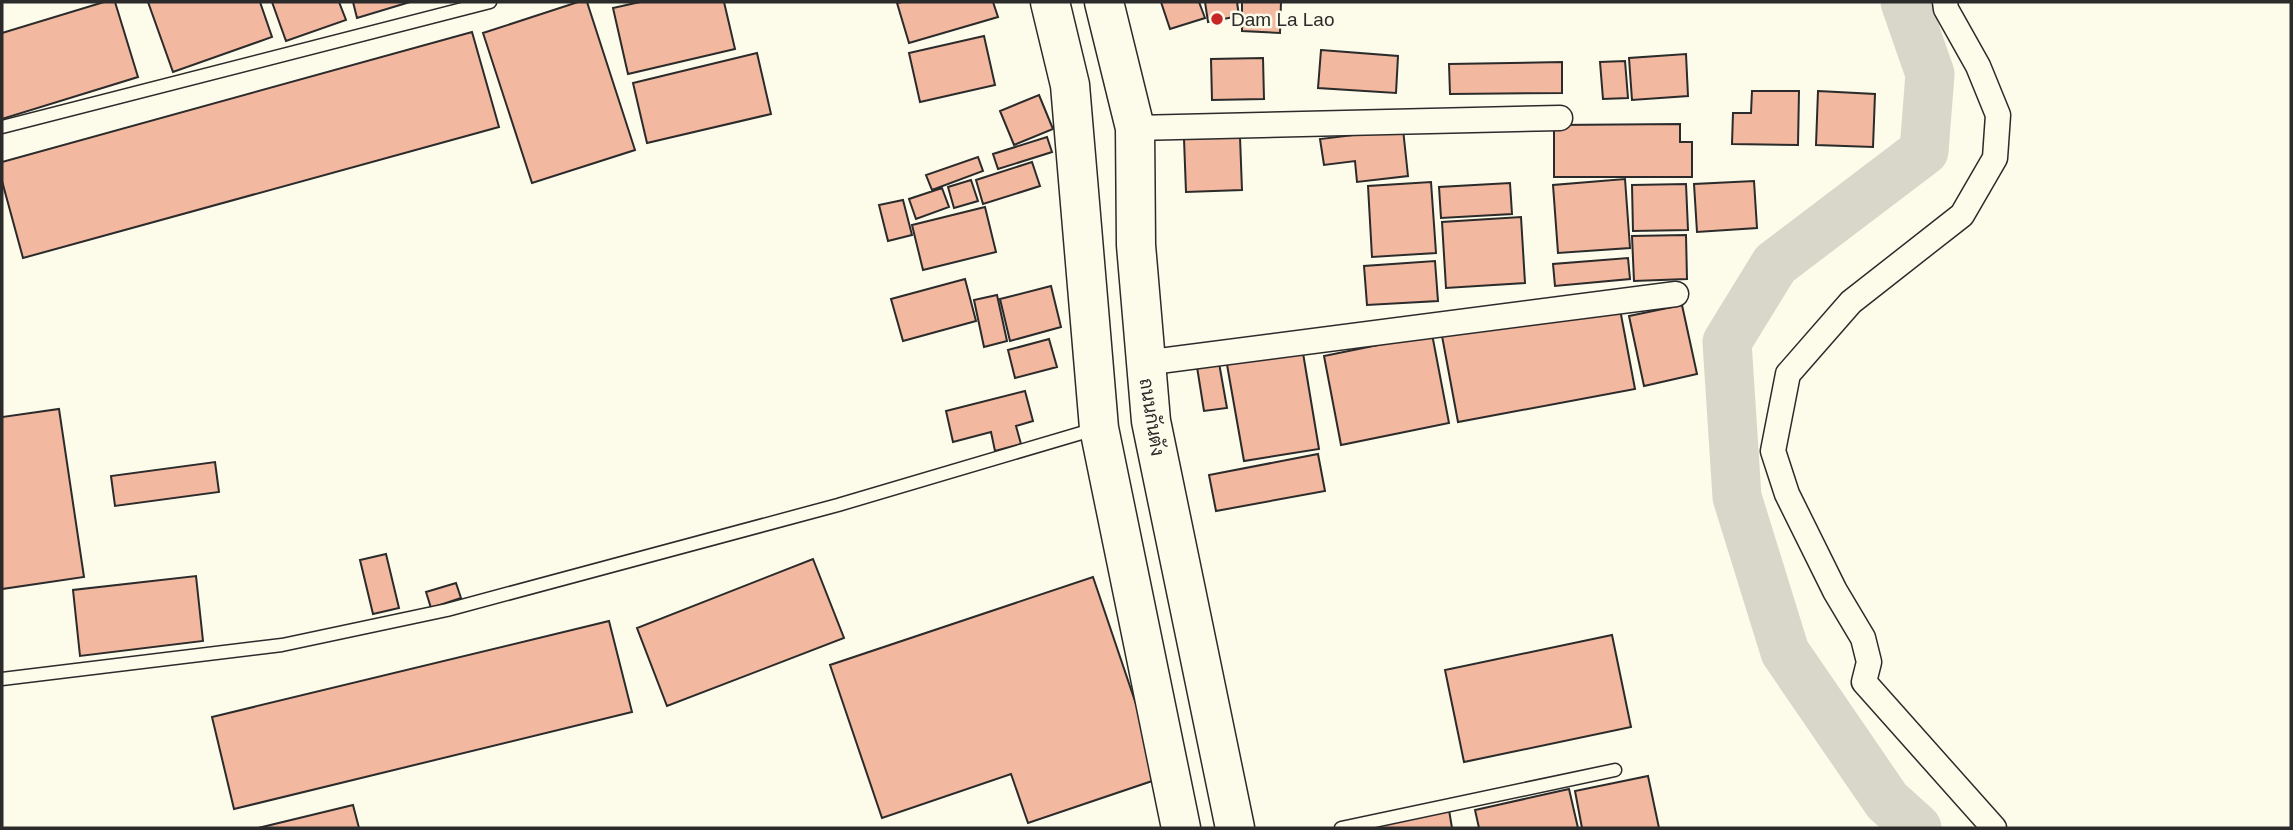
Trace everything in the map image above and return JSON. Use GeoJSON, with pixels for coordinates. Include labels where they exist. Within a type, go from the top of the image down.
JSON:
{"type":"FeatureCollection","features":[{"type":"Feature","properties":{"kind":"main road"},"geometry":{"type":"LineString","coordinates":[[1050,2],[1070,85],[1099,428],[1181,828]]}},
{"type":"Feature","properties":{"kind":"main road","name":"ถนนกันตัง"},"geometry":{"type":"LineString","coordinates":[[1104,2],[1135,128],[1136,245],[1151,421],[1235,828]]}},
{"type":"Feature","properties":{"kind":"main road"},"geometry":{"type":"LineString","coordinates":[[1087,294],[1140,292]]}},
{"type":"Feature","properties":{"kind":"main road"},"geometry":{"type":"LineString","coordinates":[[1169,771],[1221,759]]}},
{"type":"Feature","properties":{"kind":"street"},"geometry":{"type":"LineString","coordinates":[[1945,2],[1946,9],[1978,66],[1997,115],[1995,158],[1962,215],[1851,302],[1788,374],[1773,451],[1787,494],[1835,591],[1863,638],[1869,662],[1864,682],[1994,828]]}},
{"type":"Feature","properties":{"kind":"street"},"geometry":{"type":"LineString","coordinates":[[1135,128],[1560,118]]}},
{"type":"Feature","properties":{"kind":"street"},"geometry":{"type":"LineString","coordinates":[[1144,363],[1676,294]]}},
{"type":"Feature","properties":{"kind":"lane"},"geometry":{"type":"LineString","coordinates":[[2,127],[490,2]]}},
{"type":"Feature","properties":{"kind":"lane"},"geometry":{"type":"LineString","coordinates":[[2,679],[282,645],[447,610],[838,505],[1099,428]]}},
{"type":"Feature","properties":{"kind":"lane"},"geometry":{"type":"LineString","coordinates":[[1341,828],[1615,770]]}},
{"type":"Feature","properties":{"kind":"building"},"geometry":{"type":"Polygon","coordinates":[[[104,2],[115,2],[138,77],[2,119],[2,33],[104,2]]]}},
{"type":"Feature","properties":{"kind":"building"},"geometry":{"type":"Polygon","coordinates":[[[148,2],[260,2],[272,37],[173,72],[148,2]]]}},
{"type":"Feature","properties":{"kind":"building"},"geometry":{"type":"Polygon","coordinates":[[[272,2],[339,2],[346,20],[286,41],[272,2]]]}},
{"type":"Feature","properties":{"kind":"building"},"geometry":{"type":"Polygon","coordinates":[[[353,2],[410,2],[357,18],[353,2]]]}},
{"type":"Feature","properties":{"kind":"building"},"geometry":{"type":"Polygon","coordinates":[[[578,2],[587,2],[635,150],[532,183],[483,33],[578,2]]]}},
{"type":"Feature","properties":{"kind":"building"},"geometry":{"type":"Polygon","coordinates":[[[640,2],[724,2],[735,49],[628,74],[613,8],[640,2]]]}},
{"type":"Feature","properties":{"kind":"building"},"geometry":{"type":"Polygon","coordinates":[[[993,2],[998,17],[909,43],[897,3],[993,2]]]}},
{"type":"Feature","properties":{"kind":"building"},"geometry":{"type":"Polygon","coordinates":[[[1161,2],[1199,2],[1205,18],[1170,29],[1161,2]]]}},
{"type":"Feature","properties":{"kind":"building"},"geometry":{"type":"Polygon","coordinates":[[[1205,2],[1237,2],[1239,16],[1208,22],[1205,2]]]}},
{"type":"Feature","properties":{"kind":"building"},"geometry":{"type":"Polygon","coordinates":[[[1242,2],[1281,2],[1280,33],[1242,31],[1242,2]]]}},
{"type":"Feature","properties":{"kind":"building"},"geometry":{"type":"Polygon","coordinates":[[[472,32],[499,127],[23,258],[2,181],[2,162],[472,32]]]}},
{"type":"Feature","properties":{"kind":"building"},"geometry":{"type":"Polygon","coordinates":[[[984,36],[995,85],[920,102],[909,53],[984,36]]]}},
{"type":"Feature","properties":{"kind":"building"},"geometry":{"type":"Polygon","coordinates":[[[1321,50],[1398,56],[1396,93],[1318,88],[1321,50]]]}},
{"type":"Feature","properties":{"kind":"building"},"geometry":{"type":"Polygon","coordinates":[[[757,53],[771,114],[647,143],[633,83],[757,53]]]}},
{"type":"Feature","properties":{"kind":"building"},"geometry":{"type":"Polygon","coordinates":[[[1686,54],[1688,96],[1632,100],[1629,58],[1686,54]]]}},
{"type":"Feature","properties":{"kind":"building"},"geometry":{"type":"Polygon","coordinates":[[[1263,58],[1264,99],[1212,100],[1211,59],[1263,58]]]}},
{"type":"Feature","properties":{"kind":"building"},"geometry":{"type":"Polygon","coordinates":[[[1625,61],[1628,98],[1603,99],[1600,62],[1625,61]]]}},
{"type":"Feature","properties":{"kind":"building"},"geometry":{"type":"Polygon","coordinates":[[[1562,62],[1562,93],[1450,94],[1449,64],[1562,62]]]}},
{"type":"Feature","properties":{"kind":"building"},"geometry":{"type":"Polygon","coordinates":[[[1752,91],[1799,91],[1798,145],[1732,144],[1733,113],[1751,113],[1752,91]]]}},
{"type":"Feature","properties":{"kind":"building"},"geometry":{"type":"Polygon","coordinates":[[[1818,91],[1875,94],[1873,147],[1816,145],[1818,91]]]}},
{"type":"Feature","properties":{"kind":"building"},"geometry":{"type":"Polygon","coordinates":[[[1039,95],[1053,129],[1014,145],[1000,111],[1039,95]]]}},
{"type":"Feature","properties":{"kind":"building"},"geometry":{"type":"Polygon","coordinates":[[[1680,124],[1680,142],[1692,142],[1692,177],[1554,177],[1554,125],[1680,124]]]}},
{"type":"Feature","properties":{"kind":"building"},"geometry":{"type":"Polygon","coordinates":[[[1403,129],[1408,176],[1357,182],[1355,161],[1324,165],[1320,139],[1403,129]]]}},
{"type":"Feature","properties":{"kind":"building"},"geometry":{"type":"Polygon","coordinates":[[[1047,137],[1052,152],[998,169],[993,154],[1047,137]]]}},
{"type":"Feature","properties":{"kind":"building"},"geometry":{"type":"Polygon","coordinates":[[[1240,137],[1242,190],[1186,192],[1184,139],[1240,137]]]}},
{"type":"Feature","properties":{"kind":"building"},"geometry":{"type":"Polygon","coordinates":[[[978,157],[983,171],[932,190],[926,175],[978,157]]]}},
{"type":"Feature","properties":{"kind":"building"},"geometry":{"type":"Polygon","coordinates":[[[1032,162],[1040,186],[983,204],[976,180],[1032,162]]]}},
{"type":"Feature","properties":{"kind":"building"},"geometry":{"type":"Polygon","coordinates":[[[1625,179],[1630,248],[1558,253],[1553,185],[1625,179]]]}},
{"type":"Feature","properties":{"kind":"building"},"geometry":{"type":"Polygon","coordinates":[[[971,180],[978,201],[954,208],[948,187],[971,180]]]}},
{"type":"Feature","properties":{"kind":"building"},"geometry":{"type":"Polygon","coordinates":[[[1754,181],[1757,228],[1697,232],[1694,184],[1754,181]]]}},
{"type":"Feature","properties":{"kind":"building"},"geometry":{"type":"Polygon","coordinates":[[[1431,182],[1436,253],[1372,257],[1368,186],[1431,182]]]}},
{"type":"Feature","properties":{"kind":"building"},"geometry":{"type":"Polygon","coordinates":[[[1510,183],[1512,214],[1441,218],[1439,187],[1510,183]]]}},
{"type":"Feature","properties":{"kind":"building"},"geometry":{"type":"Polygon","coordinates":[[[1686,184],[1688,230],[1633,231],[1632,185],[1686,184]]]}},
{"type":"Feature","properties":{"kind":"building"},"geometry":{"type":"Polygon","coordinates":[[[942,188],[949,207],[916,219],[909,199],[942,188]]]}},
{"type":"Feature","properties":{"kind":"building"},"geometry":{"type":"Polygon","coordinates":[[[903,200],[912,235],[888,241],[879,205],[903,200]]]}},
{"type":"Feature","properties":{"kind":"building"},"geometry":{"type":"Polygon","coordinates":[[[985,207],[996,252],[923,270],[912,225],[985,207]]]}},
{"type":"Feature","properties":{"kind":"building"},"geometry":{"type":"Polygon","coordinates":[[[1521,217],[1525,283],[1446,288],[1442,222],[1521,217]]]}},
{"type":"Feature","properties":{"kind":"building"},"geometry":{"type":"Polygon","coordinates":[[[1686,235],[1687,279],[1634,281],[1632,236],[1686,235]]]}},
{"type":"Feature","properties":{"kind":"building"},"geometry":{"type":"Polygon","coordinates":[[[1628,258],[1630,279],[1555,286],[1553,264],[1628,258]]]}},
{"type":"Feature","properties":{"kind":"building"},"geometry":{"type":"Polygon","coordinates":[[[1435,261],[1438,301],[1367,305],[1364,266],[1435,261]]]}},
{"type":"Feature","properties":{"kind":"building"},"geometry":{"type":"Polygon","coordinates":[[[965,279],[976,321],[903,341],[891,299],[965,279]]]}},
{"type":"Feature","properties":{"kind":"building"},"geometry":{"type":"Polygon","coordinates":[[[1051,286],[1061,327],[1010,341],[1000,299],[1051,286]]]}},
{"type":"Feature","properties":{"kind":"building"},"geometry":{"type":"Polygon","coordinates":[[[997,295],[1007,341],[984,347],[974,300],[997,295]]]}},
{"type":"Feature","properties":{"kind":"building"},"geometry":{"type":"Polygon","coordinates":[[[1619,304],[1635,389],[1458,422],[1442,336],[1619,304]]]}},
{"type":"Feature","properties":{"kind":"building"},"geometry":{"type":"Polygon","coordinates":[[[1682,305],[1697,374],[1644,386],[1629,316],[1682,305]]]}},
{"type":"Feature","properties":{"kind":"building"},"geometry":{"type":"Polygon","coordinates":[[[1432,334],[1449,423],[1341,445],[1324,356],[1432,334]]]}},
{"type":"Feature","properties":{"kind":"building"},"geometry":{"type":"Polygon","coordinates":[[[1049,339],[1057,367],[1015,378],[1008,350],[1049,339]]]}},
{"type":"Feature","properties":{"kind":"building"},"geometry":{"type":"Polygon","coordinates":[[[1302,347],[1319,449],[1244,461],[1226,359],[1302,347]]]}},
{"type":"Feature","properties":{"kind":"building"},"geometry":{"type":"Polygon","coordinates":[[[1219,363],[1227,408],[1204,411],[1197,367],[1219,363]]]}},
{"type":"Feature","properties":{"kind":"building"},"geometry":{"type":"Polygon","coordinates":[[[1025,391],[1033,421],[1016,426],[1021,444],[995,451],[991,432],[953,442],[946,411],[1025,391]]]}},
{"type":"Feature","properties":{"kind":"building"},"geometry":{"type":"Polygon","coordinates":[[[59,409],[84,577],[2,589],[2,417],[59,409]]]}},
{"type":"Feature","properties":{"kind":"building"},"geometry":{"type":"Polygon","coordinates":[[[1318,454],[1325,491],[1216,511],[1209,475],[1318,454]]]}},
{"type":"Feature","properties":{"kind":"building"},"geometry":{"type":"Polygon","coordinates":[[[215,462],[219,492],[115,506],[111,476],[215,462]]]}},
{"type":"Feature","properties":{"kind":"building"},"geometry":{"type":"Polygon","coordinates":[[[386,554],[399,608],[373,614],[360,560],[386,554]]]}},
{"type":"Feature","properties":{"kind":"building"},"geometry":{"type":"Polygon","coordinates":[[[813,559],[844,638],[667,706],[637,628],[813,559]]]}},
{"type":"Feature","properties":{"kind":"building"},"geometry":{"type":"Polygon","coordinates":[[[196,576],[203,641],[80,656],[73,590],[196,576]]]}},
{"type":"Feature","properties":{"kind":"building"},"geometry":{"type":"Polygon","coordinates":[[[1093,577],[1161,778],[1028,823],[1011,774],[882,818],[830,665],[1093,577]]]}},
{"type":"Feature","properties":{"kind":"building"},"geometry":{"type":"Polygon","coordinates":[[[456,583],[461,598],[431,608],[426,592],[456,583]]]}},
{"type":"Feature","properties":{"kind":"building"},"geometry":{"type":"Polygon","coordinates":[[[609,621],[632,712],[234,809],[212,717],[609,621]]]}},
{"type":"Feature","properties":{"kind":"building"},"geometry":{"type":"Polygon","coordinates":[[[1612,635],[1631,727],[1464,762],[1445,670],[1612,635]]]}},
{"type":"Feature","properties":{"kind":"building"},"geometry":{"type":"Polygon","coordinates":[[[1648,776],[1659,828],[1582,828],[1575,791],[1648,776]]]}},
{"type":"Feature","properties":{"kind":"building"},"geometry":{"type":"Polygon","coordinates":[[[1569,789],[1578,828],[1479,828],[1475,810],[1569,789]]]}},
{"type":"Feature","properties":{"kind":"building"},"geometry":{"type":"Polygon","coordinates":[[[353,805],[359,828],[258,828],[353,805]]]}},
{"type":"Feature","properties":{"kind":"building"},"geometry":{"type":"Polygon","coordinates":[[[1449,810],[1452,828],[1367,828],[1449,810]]]}},
{"type":"Feature","properties":{"kind":"waterway"},"geometry":{"type":"LineString","coordinates":[[1905,2],[1930,74],[1924,151],[1775,264],[1727,342],[1737,497],[1785,652],[1887,801],[1917,828]]}},
{"type":"Feature","properties":{"kind":"place","name":"Dam La Lao"},"geometry":{"type":"Point","coordinates":[1217,19]}}]}
